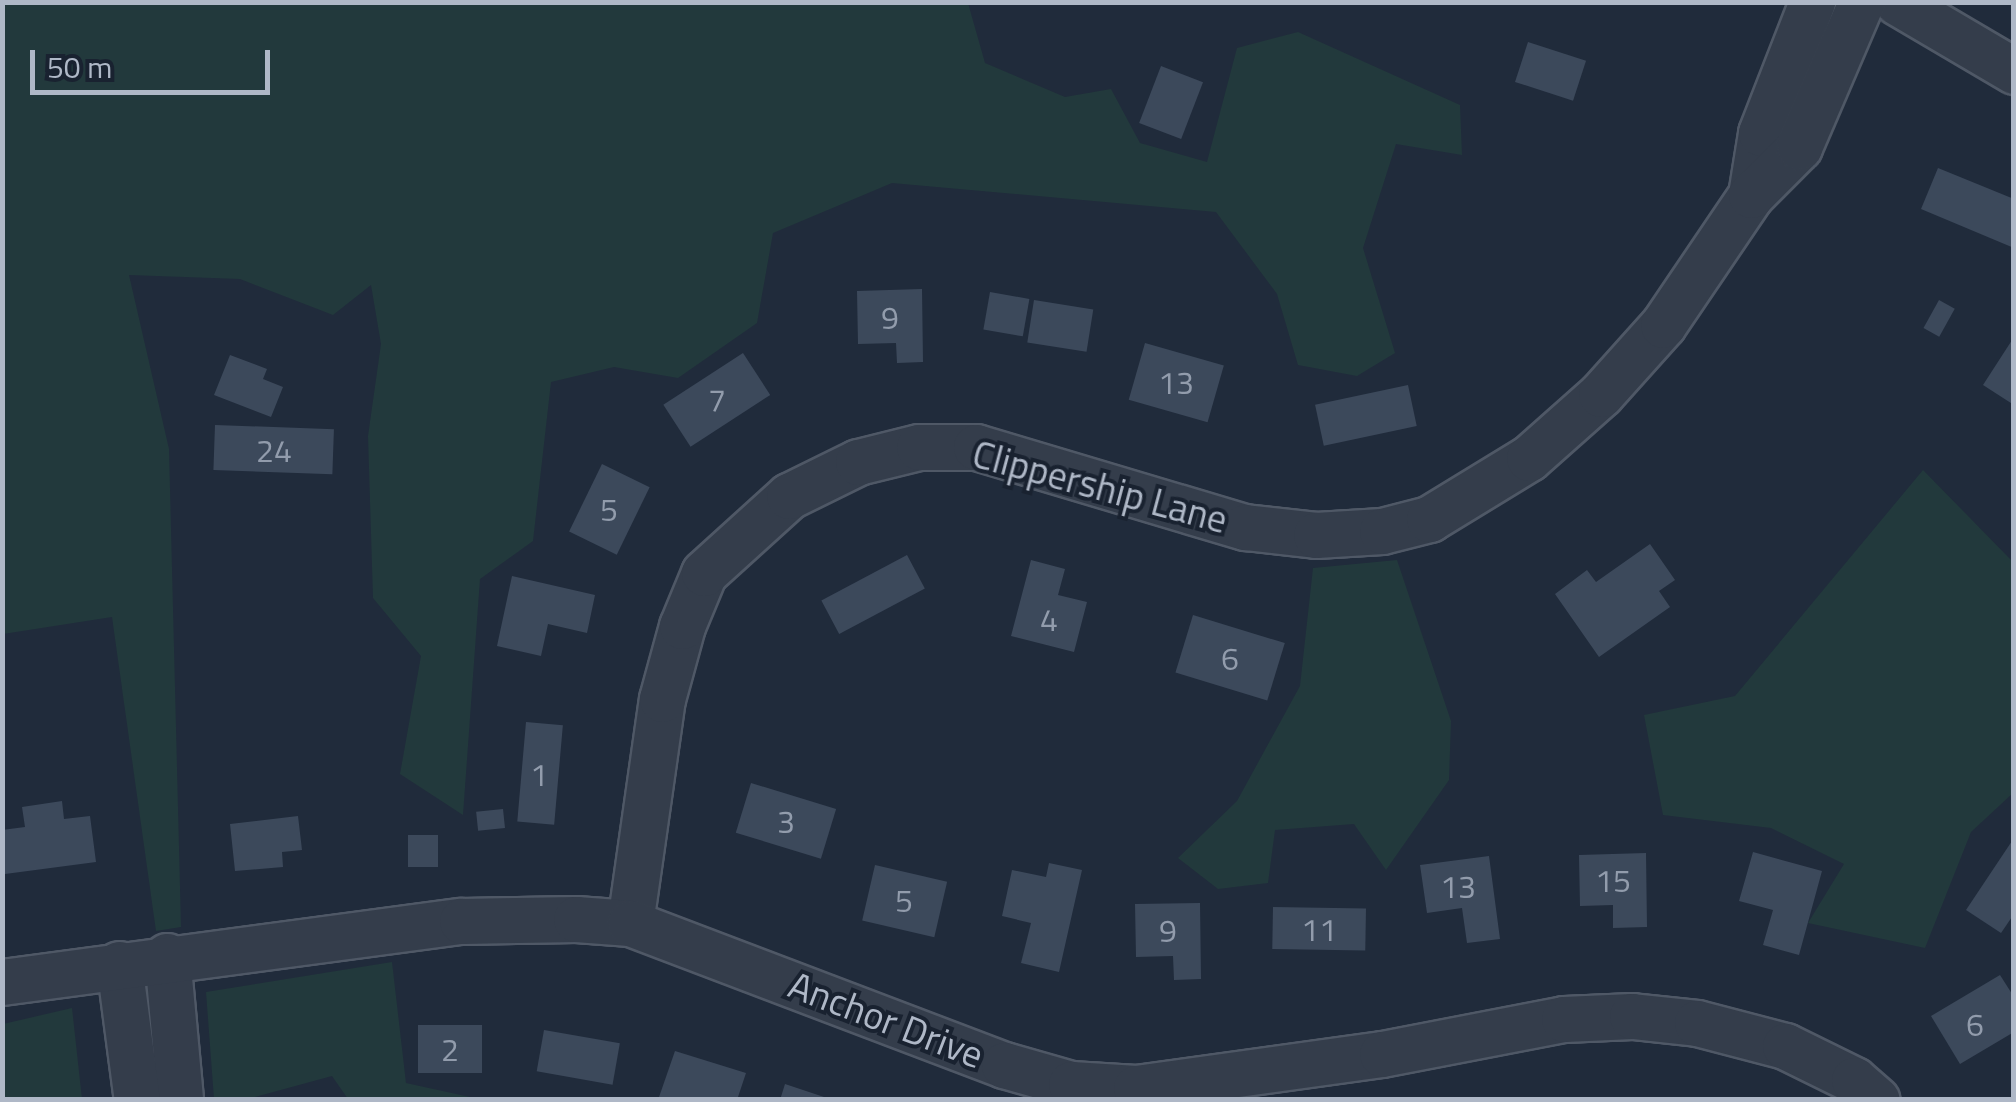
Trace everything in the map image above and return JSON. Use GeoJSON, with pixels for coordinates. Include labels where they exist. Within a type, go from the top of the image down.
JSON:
{"type":"FeatureCollection","features":[{"type":"Feature","properties":{"kind":"street","name":"Clippership Lane"},"geometry":{"type":"LineString","coordinates":[[1751,195],[1761,133],[1812,2]]}},
{"type":"Feature","properties":{"kind":"street","name":"Clippership Lane"},"geometry":{"type":"LineString","coordinates":[[630,923],[662,699],[682,626],[704,573],[788,496],[858,462],[919,447],[976,447],[1245,527],[1316,535],[1382,531],[1429,519],[1529,458],[1601,394],[1663,325],[1751,195],[1799,147],[1861,2]]}},
{"type":"Feature","properties":{"kind":"street"},"geometry":{"type":"LineString","coordinates":[[1897,2],[2014,71]]}},
{"type":"Feature","properties":{"kind":"street","name":"Anchor Drive"},"geometry":{"type":"LineString","coordinates":[[2,982],[167,956],[462,921],[630,923],[996,1082],[1136,1088],[1382,1054],[1564,1019],[1632,1016],[1697,1023],[1785,1046],[1854,1080],[1876,1100]]}},
{"type":"Feature","properties":{"kind":"street"},"geometry":{"type":"LineString","coordinates":[[167,956],[180,1100]]}},
{"type":"Feature","properties":{"kind":"street"},"geometry":{"type":"LineString","coordinates":[[119,964],[137,1100]]}},
{"type":"Feature","properties":{"kind":"green space"},"geometry":{"type":"Polygon","coordinates":[[[3,2],[968,3],[985,63],[1065,97],[1111,89],[1140,143],[1207,162],[1237,48],[1298,32],[1460,105],[1462,155],[1396,144],[1363,248],[1395,353],[1357,376],[1298,365],[1277,294],[1216,212],[892,183],[773,233],[757,323],[678,378],[614,367],[551,382],[533,541],[480,579],[463,815],[400,774],[421,656],[373,598],[368,436],[381,344],[371,285],[333,315],[240,279],[129,275],[169,449],[181,927],[156,931],[112,617],[3,634],[3,2]]]}},
{"type":"Feature","properties":{"kind":"green space"},"geometry":{"type":"Polygon","coordinates":[[[1923,470],[2014,563],[2013,793],[1971,832],[1925,948],[1808,923],[1844,864],[1771,828],[1663,815],[1644,715],[1735,696],[1923,470]]]}},
{"type":"Feature","properties":{"kind":"green space"},"geometry":{"type":"Polygon","coordinates":[[[1397,560],[1451,721],[1449,780],[1386,870],[1354,824],[1275,830],[1268,883],[1218,889],[1178,858],[1237,801],[1300,686],[1313,568],[1397,560]]]}},
{"type":"Feature","properties":{"kind":"green space"},"geometry":{"type":"Polygon","coordinates":[[[392,962],[406,1083],[479,1099],[348,1099],[332,1076],[248,1099],[214,1099],[206,992],[392,962]]]}},
{"type":"Feature","properties":{"kind":"green space"},"geometry":{"type":"Polygon","coordinates":[[[72,1008],[82,1099],[3,1099],[3,1024],[72,1008]]]}},
{"type":"Feature","properties":{"kind":"building"},"geometry":{"type":"Polygon","coordinates":[[[1528,42],[1586,61],[1573,101],[1515,82],[1528,42]]]}},
{"type":"Feature","properties":{"kind":"building"},"geometry":{"type":"Polygon","coordinates":[[[1161,66],[1203,82],[1181,139],[1139,123],[1161,66]]]}},
{"type":"Feature","properties":{"kind":"building"},"geometry":{"type":"Polygon","coordinates":[[[1938,168],[2014,199],[2014,248],[1921,209],[1938,168]]]}},
{"type":"Feature","properties":{"kind":"building"},"geometry":{"type":"Polygon","coordinates":[[[922,289],[923,362],[897,363],[896,343],[858,344],[857,291],[922,289]]]}},
{"type":"Feature","properties":{"kind":"building"},"geometry":{"type":"Polygon","coordinates":[[[990,292],[1029,299],[1023,336],[983,329],[990,292]]]}},
{"type":"Feature","properties":{"kind":"building"},"geometry":{"type":"Polygon","coordinates":[[[1034,300],[1093,309],[1087,352],[1027,342],[1034,300]]]}},
{"type":"Feature","properties":{"kind":"building"},"geometry":{"type":"Polygon","coordinates":[[[1939,300],[1955,309],[1939,337],[1923,328],[1939,300]]]}},
{"type":"Feature","properties":{"kind":"building"},"geometry":{"type":"Polygon","coordinates":[[[2014,337],[2014,405],[1983,385],[2014,337]]]}},
{"type":"Feature","properties":{"kind":"building"},"geometry":{"type":"Polygon","coordinates":[[[1145,343],[1224,366],[1208,422],[1129,400],[1145,343]]]}},
{"type":"Feature","properties":{"kind":"building"},"geometry":{"type":"Polygon","coordinates":[[[743,353],[770,395],[691,447],[663,405],[743,353]]]}},
{"type":"Feature","properties":{"kind":"building"},"geometry":{"type":"Polygon","coordinates":[[[230,355],[267,369],[263,379],[283,387],[271,417],[214,395],[230,355]]]}},
{"type":"Feature","properties":{"kind":"building"},"geometry":{"type":"Polygon","coordinates":[[[1408,385],[1417,426],[1324,446],[1315,405],[1408,385]]]}},
{"type":"Feature","properties":{"kind":"building"},"geometry":{"type":"Polygon","coordinates":[[[215,425],[334,429],[332,474],[213,470],[215,425]]]}},
{"type":"Feature","properties":{"kind":"building"},"geometry":{"type":"Polygon","coordinates":[[[602,464],[650,487],[617,555],[569,531],[602,464]]]}},
{"type":"Feature","properties":{"kind":"building"},"geometry":{"type":"Polygon","coordinates":[[[1650,544],[1675,580],[1659,591],[1670,607],[1599,657],[1555,594],[1587,570],[1596,582],[1650,544]]]}},
{"type":"Feature","properties":{"kind":"building"},"geometry":{"type":"Polygon","coordinates":[[[907,555],[925,589],[839,634],[821,601],[907,555]]]}},
{"type":"Feature","properties":{"kind":"building"},"geometry":{"type":"Polygon","coordinates":[[[1031,560],[1065,569],[1058,595],[1087,602],[1074,652],[1011,636],[1031,560]]]}},
{"type":"Feature","properties":{"kind":"building"},"geometry":{"type":"Polygon","coordinates":[[[512,576],[595,595],[587,633],[548,624],[541,656],[497,646],[512,576]]]}},
{"type":"Feature","properties":{"kind":"building"},"geometry":{"type":"Polygon","coordinates":[[[1193,615],[1285,643],[1267,700],[1175,672],[1193,615]]]}},
{"type":"Feature","properties":{"kind":"building"},"geometry":{"type":"Polygon","coordinates":[[[526,722],[563,725],[554,825],[517,822],[526,722]]]}},
{"type":"Feature","properties":{"kind":"building"},"geometry":{"type":"Polygon","coordinates":[[[751,783],[836,809],[821,859],[736,833],[751,783]]]}},
{"type":"Feature","properties":{"kind":"building"},"geometry":{"type":"Polygon","coordinates":[[[62,801],[64,819],[90,816],[96,862],[5,874],[2,830],[25,827],[22,807],[62,801]]]}},
{"type":"Feature","properties":{"kind":"building"},"geometry":{"type":"Polygon","coordinates":[[[503,809],[505,828],[478,831],[476,812],[503,809]]]}},
{"type":"Feature","properties":{"kind":"building"},"geometry":{"type":"Polygon","coordinates":[[[298,816],[302,850],[282,852],[283,867],[235,871],[230,824],[298,816]]]}},
{"type":"Feature","properties":{"kind":"building"},"geometry":{"type":"Polygon","coordinates":[[[408,835],[438,835],[438,867],[408,867],[408,835]]]}},
{"type":"Feature","properties":{"kind":"building"},"geometry":{"type":"Polygon","coordinates":[[[2014,838],[2014,914],[2001,933],[1966,910],[2014,838]]]}},
{"type":"Feature","properties":{"kind":"building"},"geometry":{"type":"Polygon","coordinates":[[[1753,852],[1822,871],[1799,955],[1763,945],[1773,910],[1739,901],[1753,852]]]}},
{"type":"Feature","properties":{"kind":"building"},"geometry":{"type":"Polygon","coordinates":[[[1646,853],[1647,927],[1613,928],[1613,905],[1580,906],[1579,855],[1646,853]]]}},
{"type":"Feature","properties":{"kind":"building"},"geometry":{"type":"Polygon","coordinates":[[[1489,856],[1500,939],[1467,943],[1462,908],[1427,913],[1420,865],[1489,856]]]}},
{"type":"Feature","properties":{"kind":"building"},"geometry":{"type":"Polygon","coordinates":[[[1049,863],[1082,870],[1059,972],[1021,963],[1031,923],[1002,916],[1012,870],[1046,877],[1049,863]]]}},
{"type":"Feature","properties":{"kind":"building"},"geometry":{"type":"Polygon","coordinates":[[[875,865],[947,882],[934,937],[862,921],[875,865]]]}},
{"type":"Feature","properties":{"kind":"building"},"geometry":{"type":"Polygon","coordinates":[[[1200,903],[1201,979],[1174,980],[1173,956],[1136,957],[1135,904],[1200,903]]]}},
{"type":"Feature","properties":{"kind":"building"},"geometry":{"type":"Polygon","coordinates":[[[1273,907],[1366,909],[1365,951],[1272,949],[1273,907]]]}},
{"type":"Feature","properties":{"kind":"building"},"geometry":{"type":"Polygon","coordinates":[[[2000,975],[2014,997],[2014,1032],[1960,1064],[1931,1016],[2000,975]]]}},
{"type":"Feature","properties":{"kind":"building"},"geometry":{"type":"Polygon","coordinates":[[[418,1025],[482,1025],[482,1073],[418,1073],[418,1025]]]}},
{"type":"Feature","properties":{"kind":"building"},"geometry":{"type":"Polygon","coordinates":[[[544,1030],[620,1043],[613,1085],[537,1071],[544,1030]]]}},
{"type":"Feature","properties":{"kind":"building"},"geometry":{"type":"Polygon","coordinates":[[[675,1051],[746,1073],[737,1100],[658,1100],[675,1051]]]}},
{"type":"Feature","properties":{"kind":"building"},"geometry":{"type":"Polygon","coordinates":[[[785,1084],[830,1099],[830,1100],[780,1100],[785,1084]]]}}]}
